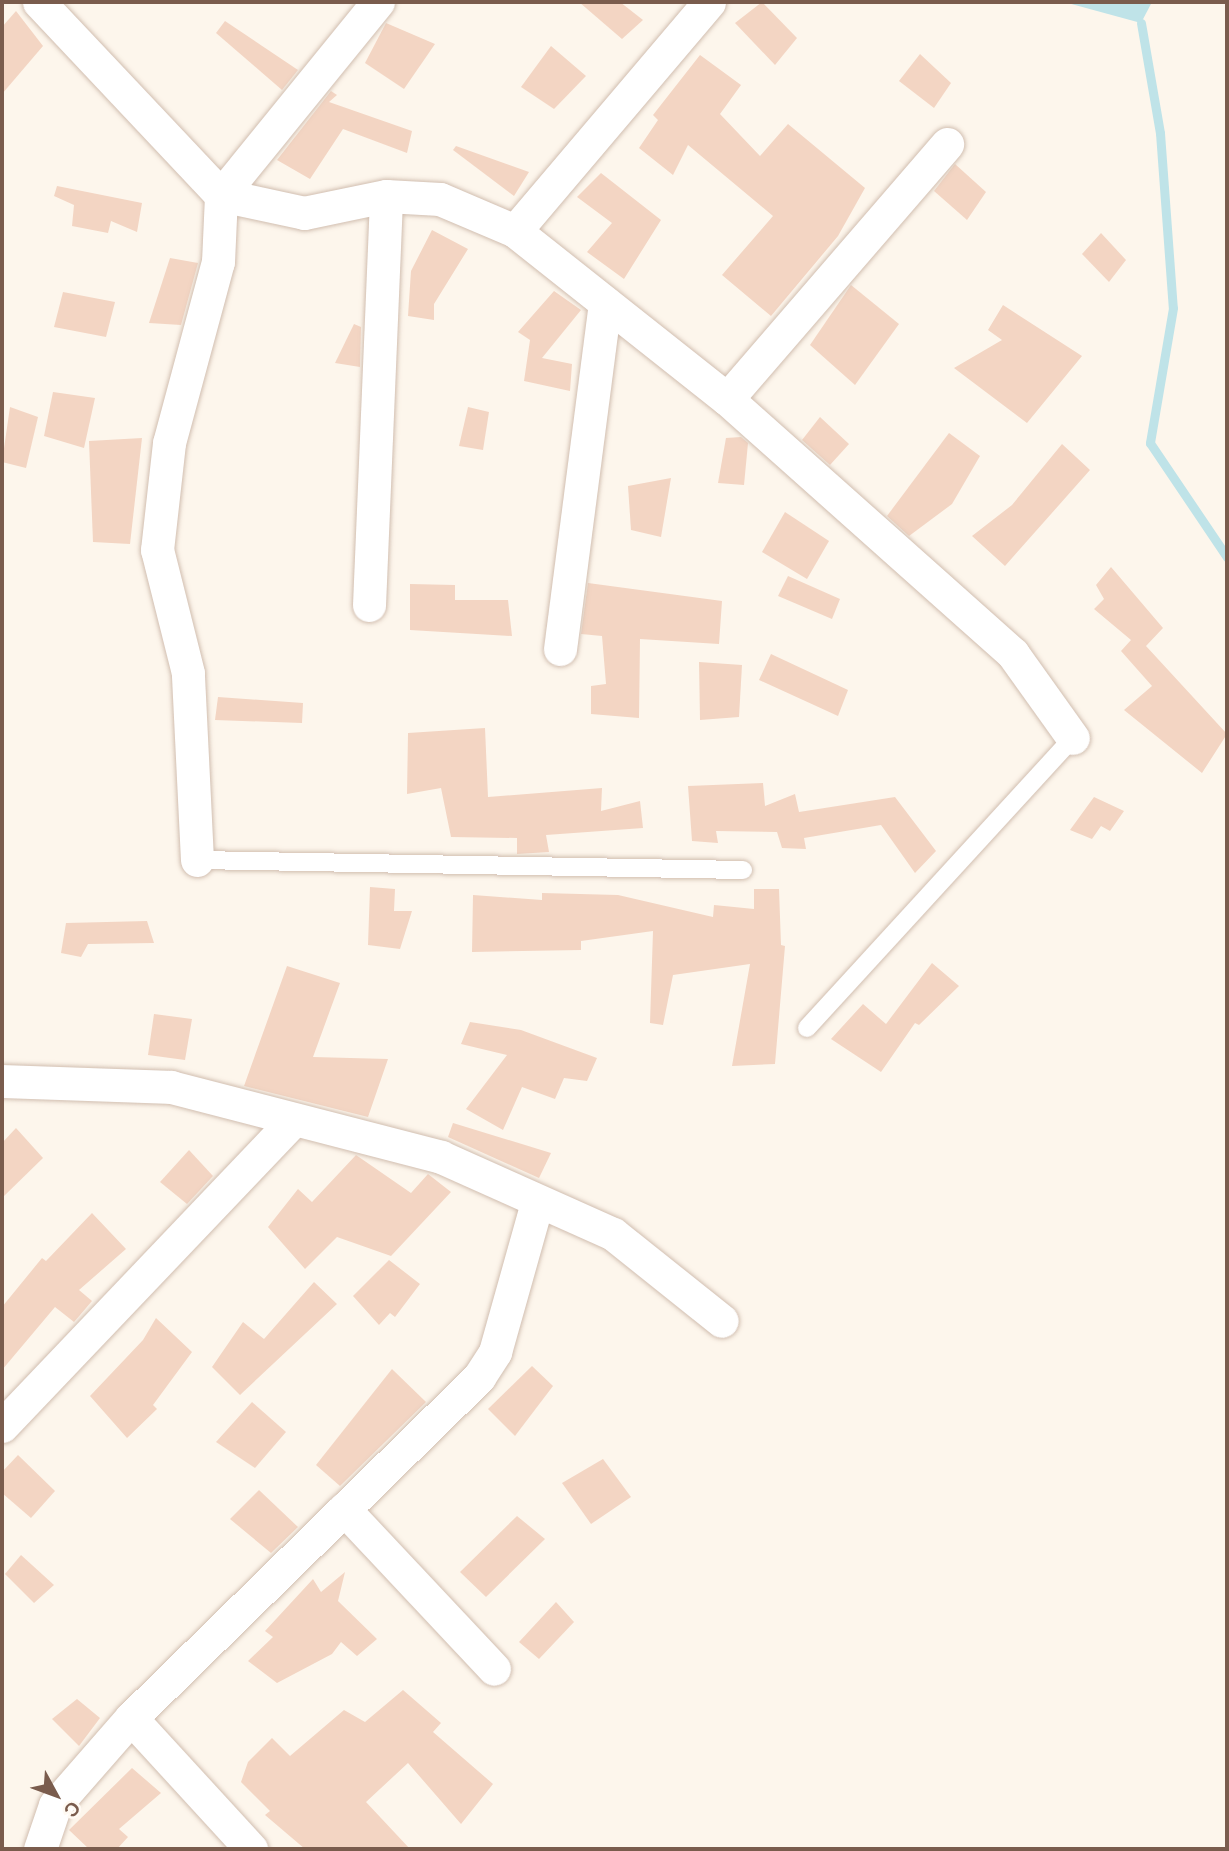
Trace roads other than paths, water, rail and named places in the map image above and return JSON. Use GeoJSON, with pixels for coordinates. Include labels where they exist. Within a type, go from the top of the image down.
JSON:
{"type":"FeatureCollection","features":[{"type":"Feature","properties":{"kind":"street"},"geometry":{"type":"LineString","coordinates":[[39,2],[220,195],[304,214],[386,196],[440,199],[515,231],[727,399],[1013,654],[1073,738]]}},
{"type":"Feature","properties":{"kind":"street"},"geometry":{"type":"LineString","coordinates":[[197,860],[187,673],[157,550],[169,443],[218,262],[220,195],[378,2]]}},
{"type":"Feature","properties":{"kind":"street"},"geometry":{"type":"LineString","coordinates":[[515,231],[709,2]]}},
{"type":"Feature","properties":{"kind":"street"},"geometry":{"type":"LineString","coordinates":[[727,399],[947,144]]}},
{"type":"Feature","properties":{"kind":"street"},"geometry":{"type":"LineString","coordinates":[[369,605],[386,196]]}},
{"type":"Feature","properties":{"kind":"street"},"geometry":{"type":"LineString","coordinates":[[561,649],[605,303]]}},
{"type":"Feature","properties":{"kind":"street"},"geometry":{"type":"LineString","coordinates":[[2,1081],[171,1087],[292,1122],[441,1157],[537,1203],[613,1234],[722,1321]]}},
{"type":"Feature","properties":{"kind":"street"},"geometry":{"type":"LineString","coordinates":[[2,1426],[292,1122]]}},
{"type":"Feature","properties":{"kind":"street"},"geometry":{"type":"LineString","coordinates":[[40,1849],[55,1805],[131,1718],[479,1377],[495,1352],[537,1203]]}},
{"type":"Feature","properties":{"kind":"street"},"geometry":{"type":"LineString","coordinates":[[344,1508],[494,1670]]}},
{"type":"Feature","properties":{"kind":"street"},"geometry":{"type":"LineString","coordinates":[[131,1718],[251,1849]]}},
{"type":"Feature","properties":{"kind":"lane"},"geometry":{"type":"LineString","coordinates":[[807,1028],[1073,738]]}},
{"type":"Feature","properties":{"kind":"lane"},"geometry":{"type":"LineString","coordinates":[[197,860],[743,870]]}},
{"type":"Feature","properties":{"kind":"water"},"geometry":{"type":"Polygon","coordinates":[[[1064,2],[1152,2],[1141,23],[1064,2]]]}},
{"type":"Feature","properties":{"kind":"waterway"},"geometry":{"type":"LineString","coordinates":[[1141,23],[1160,133],[1173,308],[1150,443],[1227,557]]}}]}
